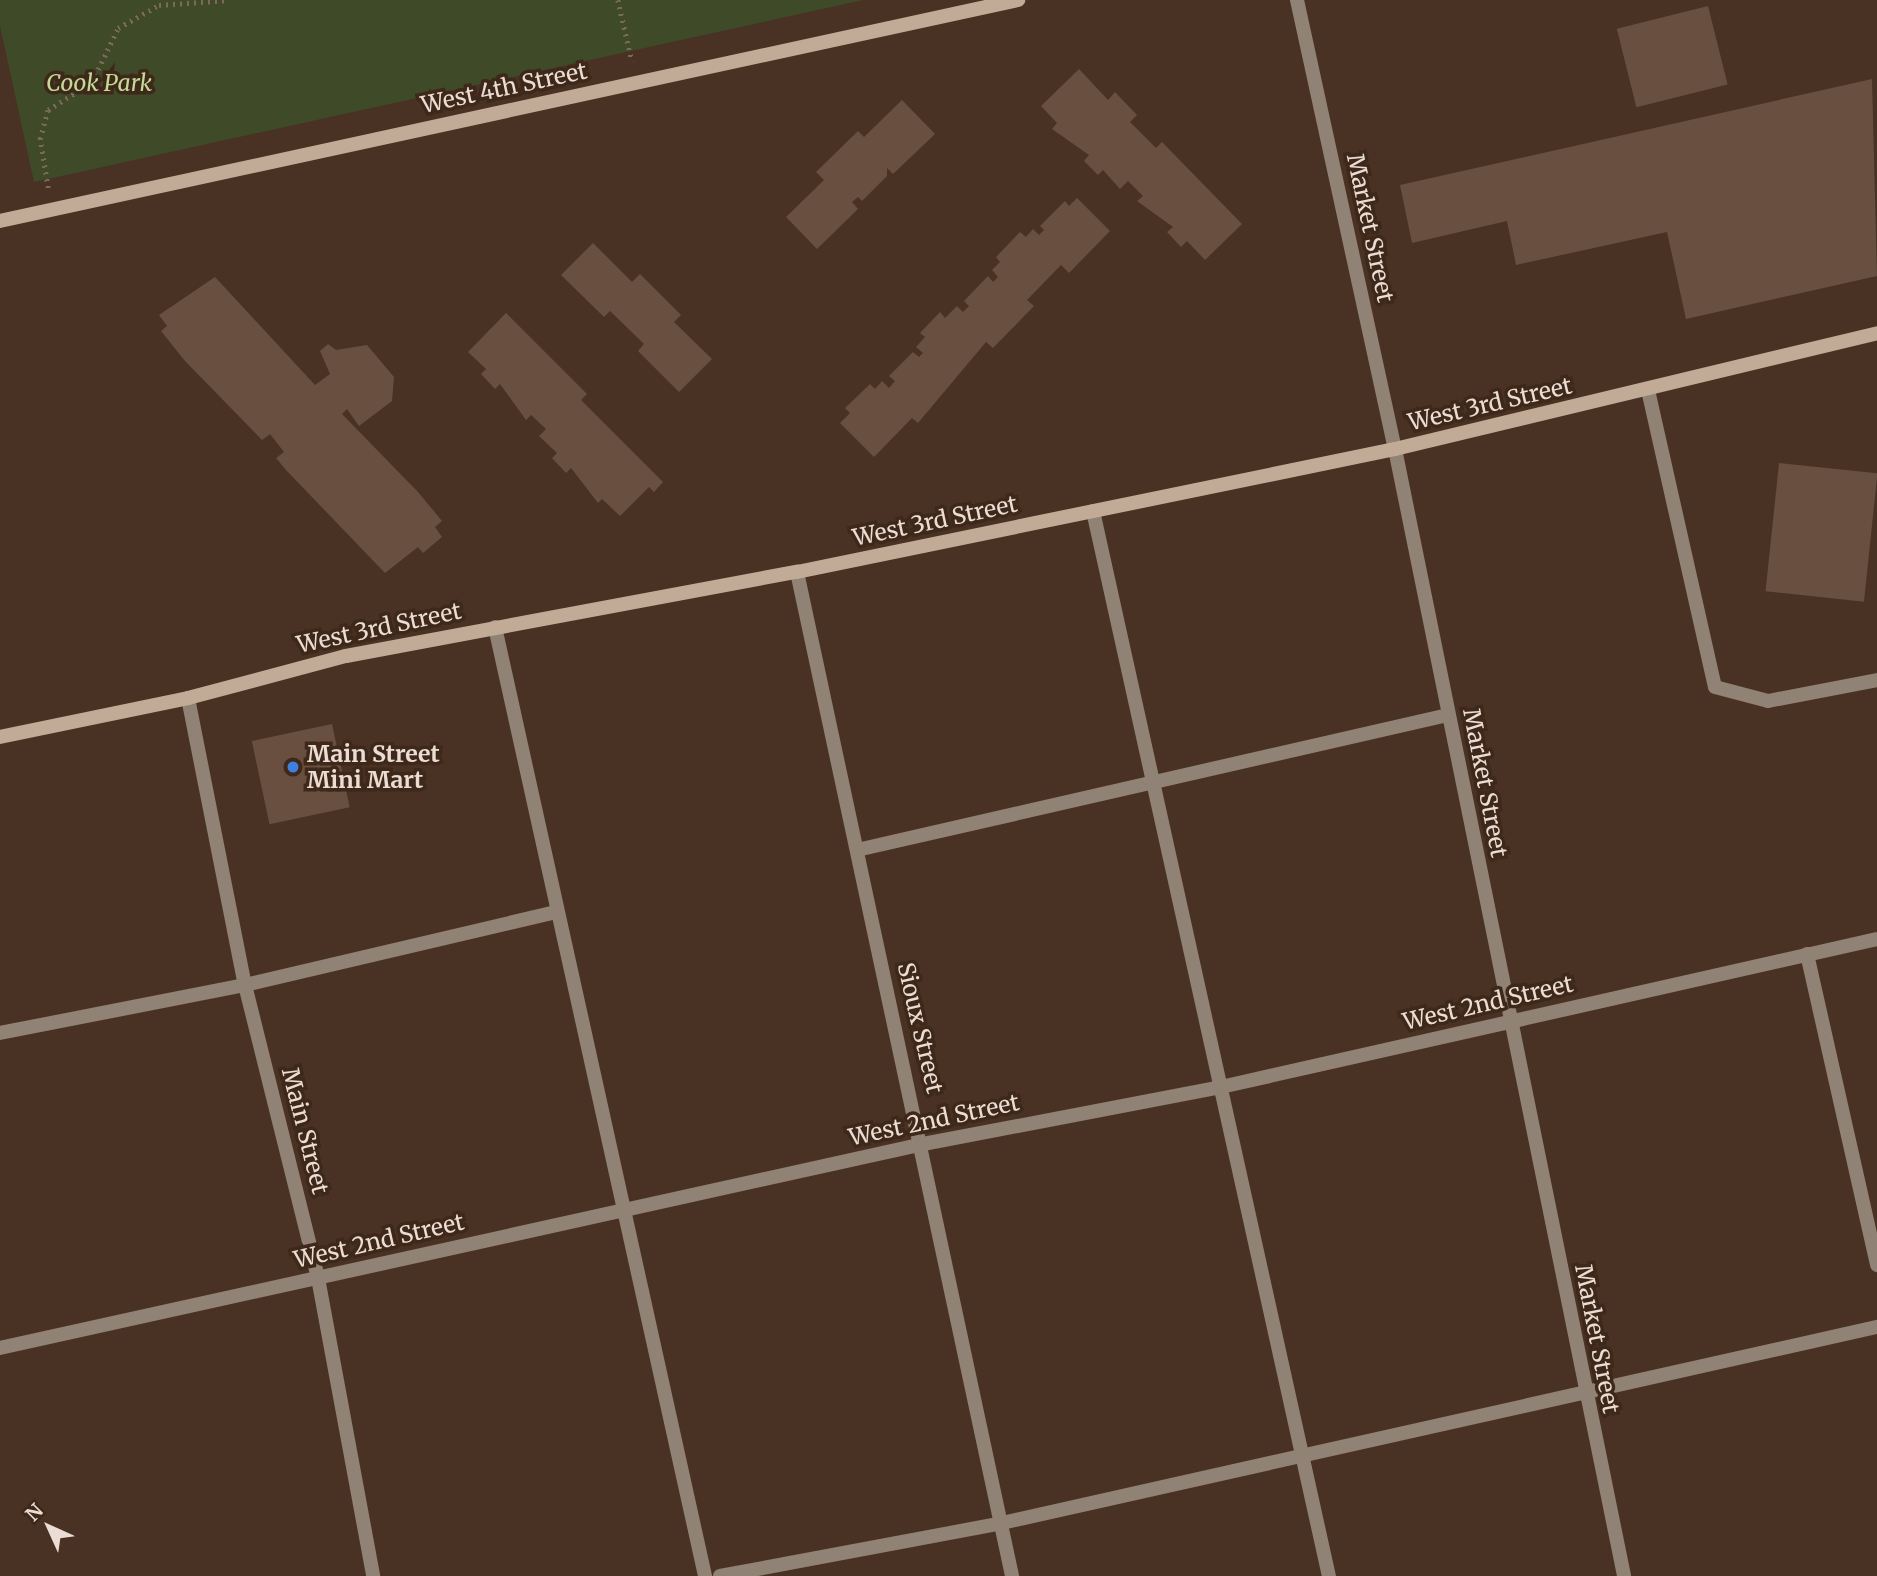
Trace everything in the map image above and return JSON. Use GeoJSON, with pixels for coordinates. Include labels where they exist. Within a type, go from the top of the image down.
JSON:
{"type":"FeatureCollection","features":[{"type":"Feature","properties":{"kind":"street","name":"West 4th Street"},"geometry":{"type":"LineString","coordinates":[[0,221],[1018,0]]}},
{"type":"Feature","properties":{"kind":"street","name":"Market Street"},"geometry":{"type":"LineString","coordinates":[[1297,0],[1395,449],[1509,1022],[1624,1576]]}},
{"type":"Feature","properties":{"kind":"street","name":"West 3rd Street"},"geometry":{"type":"LineString","coordinates":[[0,737],[188,698],[346,656],[495,626],[797,572],[1395,449],[1877,333]]}},
{"type":"Feature","properties":{"kind":"street"},"geometry":{"type":"LineString","coordinates":[[1648,390],[1715,687],[1768,701],[1877,680]]}},
{"type":"Feature","properties":{"kind":"street"},"geometry":{"type":"LineString","coordinates":[[1093,511],[1156,782],[1329,1576]]}},
{"type":"Feature","properties":{"kind":"street","name":"Sioux Street"},"geometry":{"type":"LineString","coordinates":[[797,572],[923,1144],[1012,1576]]}},
{"type":"Feature","properties":{"kind":"street"},"geometry":{"type":"LineString","coordinates":[[495,626],[705,1576]]}},
{"type":"Feature","properties":{"kind":"street","name":"Main Street"},"geometry":{"type":"LineString","coordinates":[[188,698],[245,985],[318,1278],[373,1576]]}},
{"type":"Feature","properties":{"kind":"street"},"geometry":{"type":"LineString","coordinates":[[857,850],[1448,715]]}},
{"type":"Feature","properties":{"kind":"street"},"geometry":{"type":"LineString","coordinates":[[0,1033],[245,985],[557,912]]}},
{"type":"Feature","properties":{"kind":"street","name":"West 2nd Street"},"geometry":{"type":"LineString","coordinates":[[0,1348],[923,1144],[1221,1087],[1877,939]]}},
{"type":"Feature","properties":{"kind":"street"},"geometry":{"type":"LineString","coordinates":[[1807,954],[1877,1265]]}},
{"type":"Feature","properties":{"kind":"street"},"geometry":{"type":"LineString","coordinates":[[720,1576],[1002,1523],[1877,1327]]}},
{"type":"Feature","properties":{"kind":"path"},"geometry":{"type":"LineString","coordinates":[[52,210],[40,152],[48,110],[92,82],[103,68],[110,39],[142,10],[229,0]]}},
{"type":"Feature","properties":{"kind":"path"},"geometry":{"type":"LineString","coordinates":[[618,0],[636,83]]}},
{"type":"Feature","properties":{"kind":"green space","name":"Cook Park"},"geometry":{"type":"Polygon","coordinates":[[[0,0],[863,0],[34,182],[0,26],[0,0]]]}},
{"type":"Feature","properties":{"kind":"building"},"geometry":{"type":"Polygon","coordinates":[[[1708,6],[1728,85],[1636,107],[1617,29],[1708,6]]]}},
{"type":"Feature","properties":{"kind":"building"},"geometry":{"type":"Polygon","coordinates":[[[1079,69],[1108,100],[1115,92],[1137,115],[1130,122],[1156,148],[1162,142],[1242,224],[1205,260],[1187,241],[1181,247],[1167,232],[1173,227],[1137,201],[1143,196],[1128,181],[1120,189],[1103,170],[1098,175],[1084,161],[1089,155],[1052,129],[1057,123],[1041,106],[1079,69]]]}},
{"type":"Feature","properties":{"kind":"building"},"geometry":{"type":"Polygon","coordinates":[[[1872,79],[1877,276],[1686,319],[1667,232],[1516,265],[1507,221],[1412,243],[1400,185],[1872,79]]]}},
{"type":"Feature","properties":{"kind":"building"},"geometry":{"type":"Polygon","coordinates":[[[902,100],[935,134],[893,174],[887,168],[887,176],[862,201],[858,197],[852,202],[858,209],[817,249],[786,217],[824,180],[816,172],[858,131],[864,137],[902,100]]]}},
{"type":"Feature","properties":{"kind":"building"},"geometry":{"type":"Polygon","coordinates":[[[1077,198],[1110,231],[1069,273],[1061,265],[1027,300],[1034,306],[993,348],[986,342],[918,423],[912,418],[874,457],[840,423],[850,413],[845,408],[870,384],[875,389],[882,381],[889,388],[895,381],[889,376],[913,352],[919,357],[923,353],[916,347],[925,337],[920,333],[940,312],[945,318],[957,306],[963,312],[969,306],[964,301],[988,276],[993,282],[998,277],[992,270],[1000,262],[996,257],[1020,232],[1026,237],[1033,229],[1039,235],[1044,230],[1040,226],[1065,201],[1069,206],[1077,198]]]}},
{"type":"Feature","properties":{"kind":"building"},"geometry":{"type":"Polygon","coordinates":[[[593,243],[632,282],[640,274],[681,315],[674,322],[712,359],[679,392],[638,351],[644,344],[610,311],[604,317],[561,275],[593,243]]]}},
{"type":"Feature","properties":{"kind":"building"},"geometry":{"type":"Polygon","coordinates":[[[215,277],[315,385],[330,374],[320,351],[328,344],[336,350],[367,345],[394,377],[392,401],[359,426],[347,409],[342,414],[418,492],[442,521],[435,527],[442,537],[423,553],[418,547],[385,573],[276,458],[284,452],[270,434],[262,440],[185,361],[161,331],[167,326],[159,315],[215,277]]]}},
{"type":"Feature","properties":{"kind":"building"},"geometry":{"type":"Polygon","coordinates":[[[506,313],[587,394],[581,400],[663,482],[654,492],[649,487],[620,516],[602,499],[598,503],[571,468],[566,473],[552,458],[557,453],[539,436],[546,429],[531,415],[526,420],[500,384],[495,389],[481,374],[486,369],[468,352],[506,313]]]}},
{"type":"Feature","properties":{"kind":"building"},"geometry":{"type":"Polygon","coordinates":[[[1779,463],[1877,473],[1864,602],[1766,591],[1779,463]]]}},
{"type":"Feature","properties":{"kind":"building"},"geometry":{"type":"Polygon","coordinates":[[[332,724],[350,807],[269,824],[252,741],[332,724]]]}},
{"type":"Feature","properties":{"kind":"place","name":"Main Street Mini Mart"},"geometry":{"type":"Point","coordinates":[293,767]}}]}
